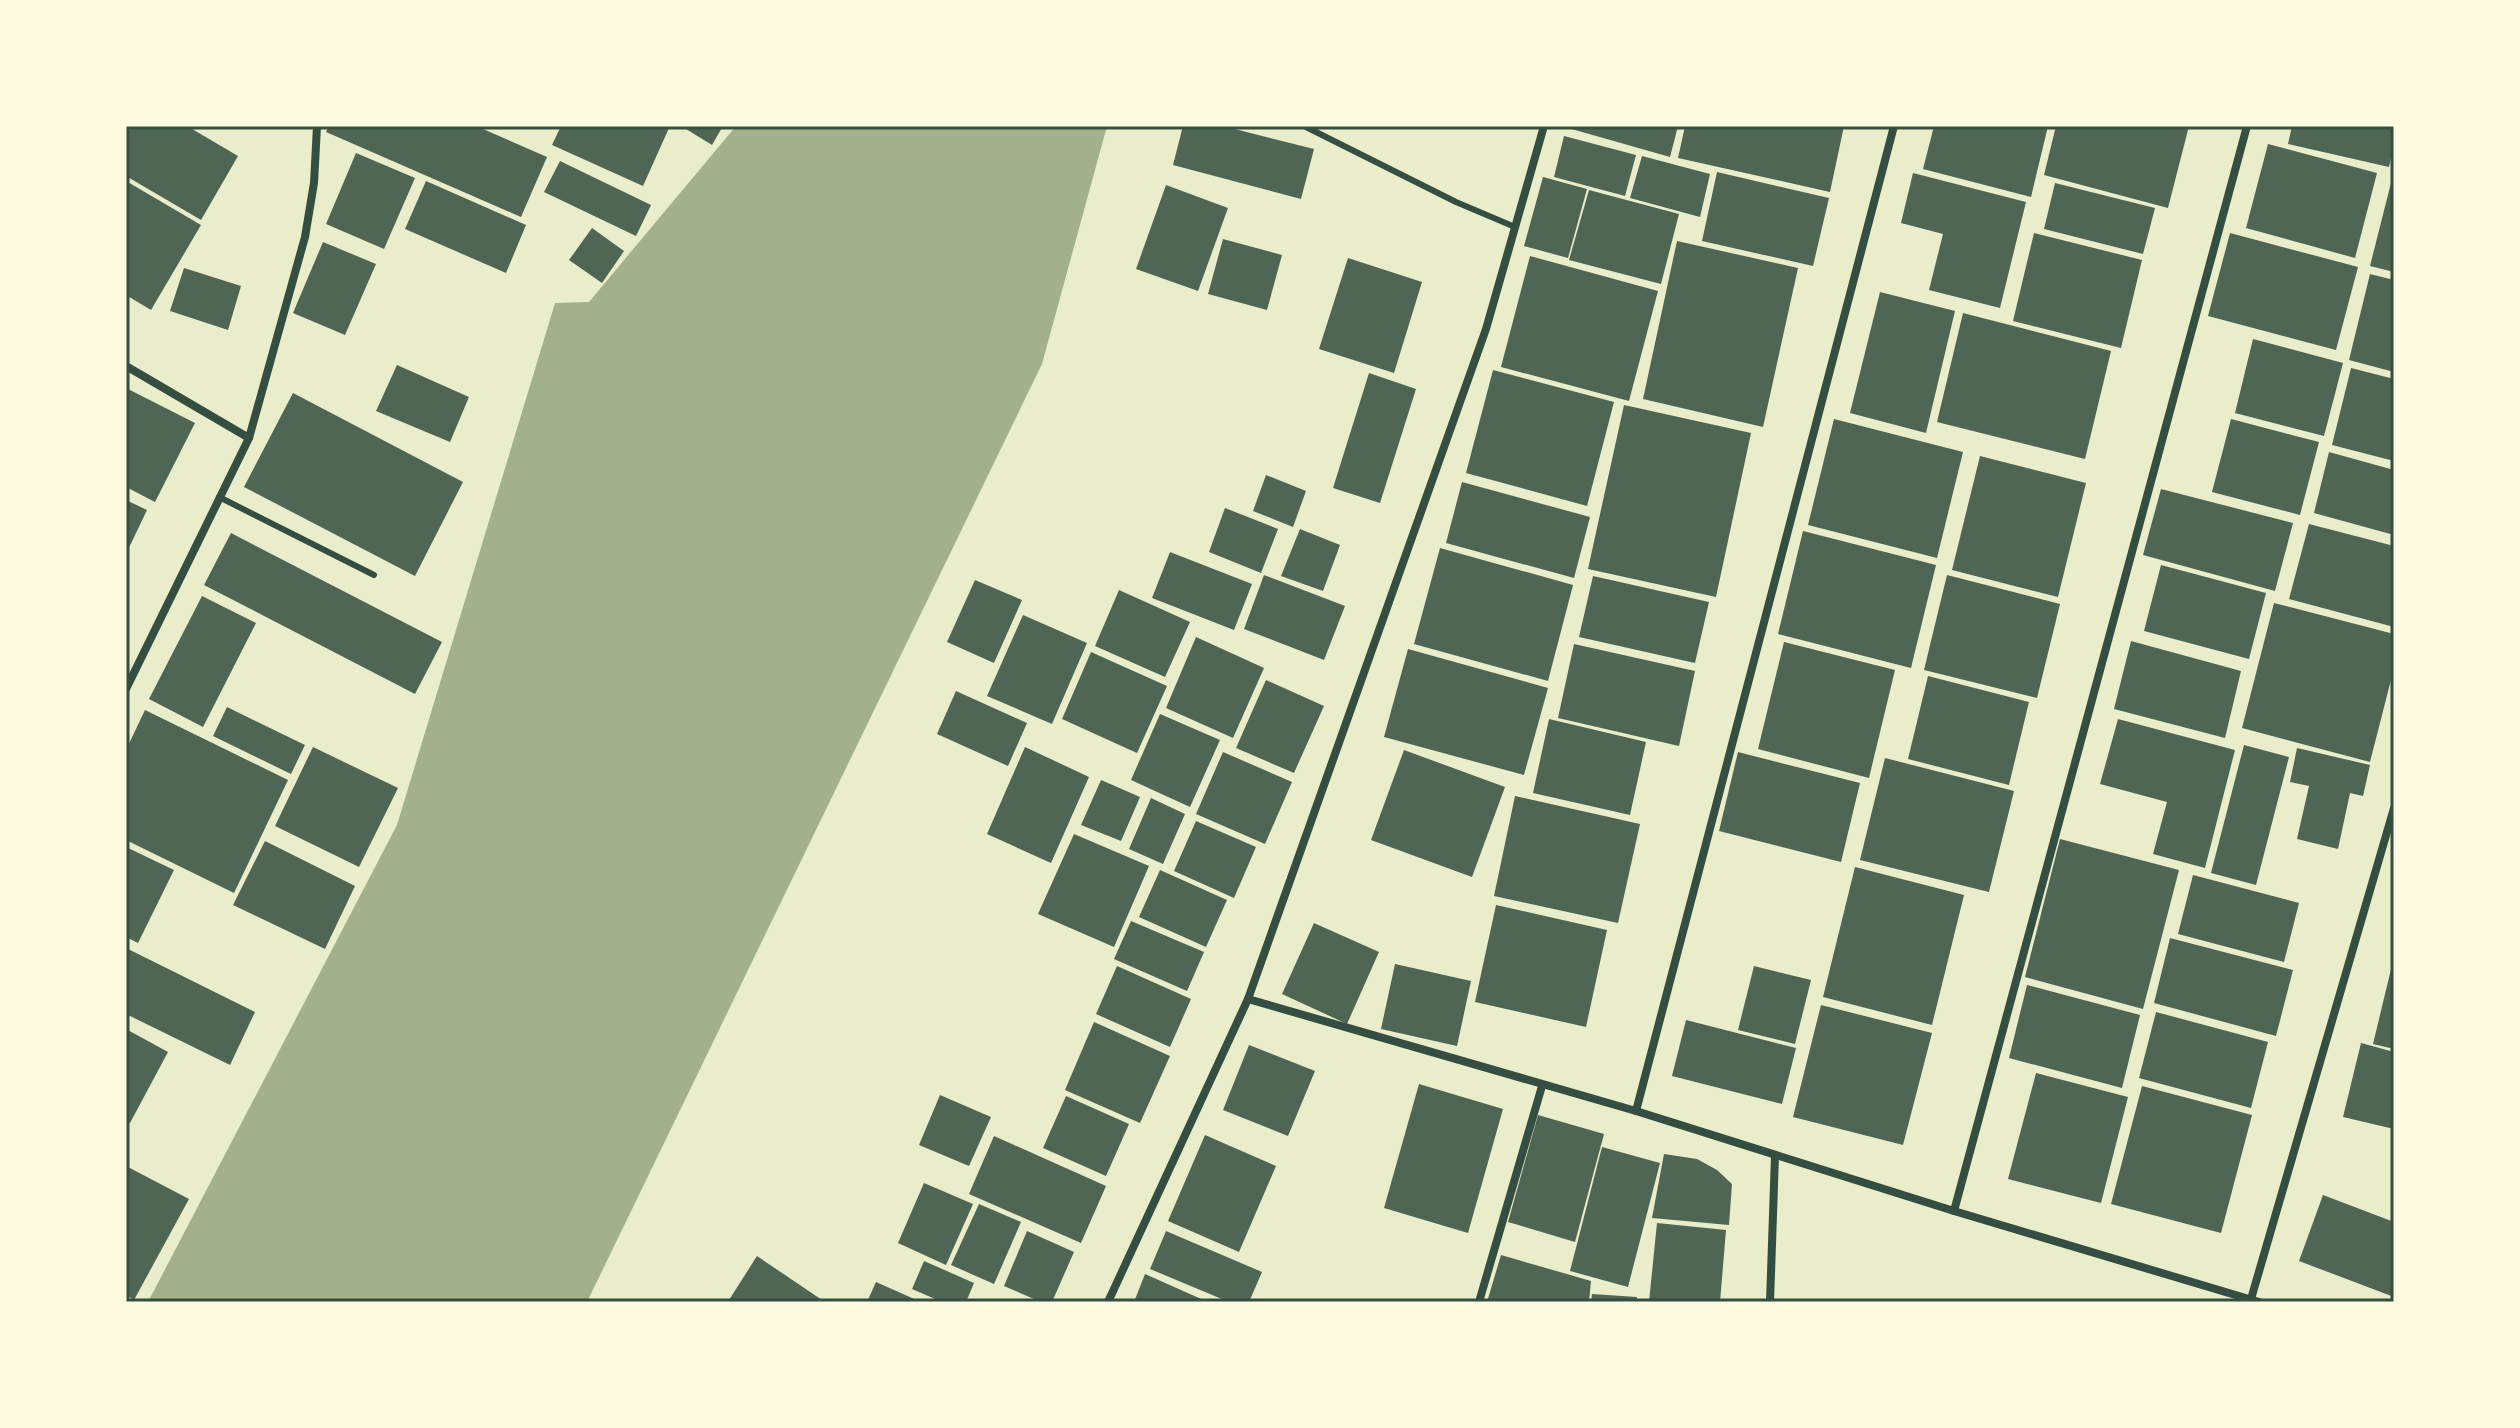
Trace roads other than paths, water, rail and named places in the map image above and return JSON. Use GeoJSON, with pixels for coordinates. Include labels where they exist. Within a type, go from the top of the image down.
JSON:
{"type":"FeatureCollection","features":[{"type":"Feature","properties":{"kind":"street"},"geometry":{"type":"LineString","coordinates":[[126,689],[249,438],[305,237],[314,183],[317,126]]}},
{"type":"Feature","properties":{"kind":"street"},"geometry":{"type":"LineString","coordinates":[[1108,1302],[1248,999],[1486,329],[1544,126]]}},
{"type":"Feature","properties":{"kind":"street"},"geometry":{"type":"LineString","coordinates":[[1636,1111],[1894,126]]}},
{"type":"Feature","properties":{"kind":"street"},"geometry":{"type":"LineString","coordinates":[[1954,1211],[2247,126]]}},
{"type":"Feature","properties":{"kind":"street"},"geometry":{"type":"LineString","coordinates":[[126,366],[249,438]]}},
{"type":"Feature","properties":{"kind":"street"},"geometry":{"type":"LineString","coordinates":[[1248,999],[1636,1111],[2255,1301],[2394,808]]}},
{"type":"Feature","properties":{"kind":"street"},"geometry":{"type":"LineString","coordinates":[[1479,1302],[1542,1086]]}},
{"type":"Feature","properties":{"kind":"street"},"geometry":{"type":"LineString","coordinates":[[1770,1302],[1775,1156]]}},
{"type":"Feature","properties":{"kind":"lane"},"geometry":{"type":"LineString","coordinates":[[1304,126],[1456,202],[1515,227]]}},
{"type":"Feature","properties":{"kind":"lane"},"geometry":{"type":"LineString","coordinates":[[219,497],[374,575]]}}]}
